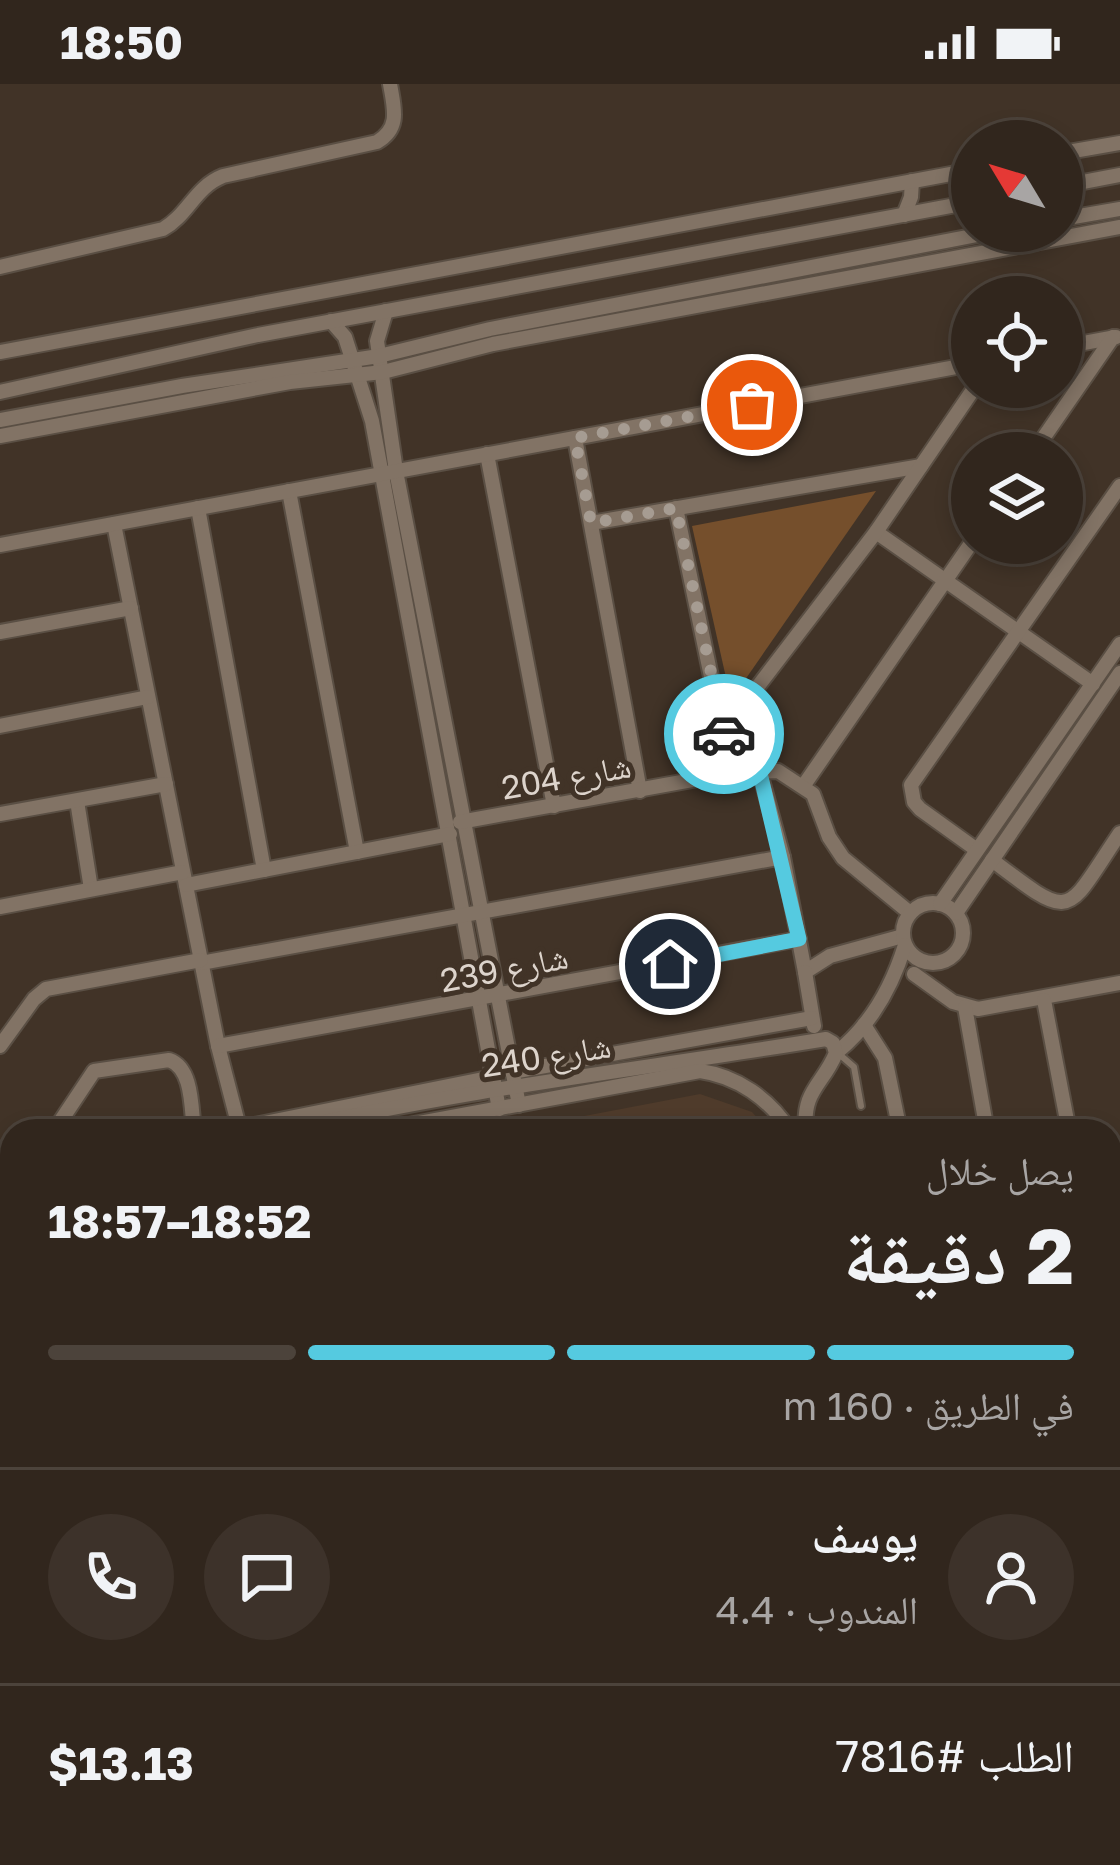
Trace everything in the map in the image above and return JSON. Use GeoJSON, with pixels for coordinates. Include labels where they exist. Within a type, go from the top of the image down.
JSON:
{"type":"FeatureCollection","features":[{"type":"Feature","properties":{"kind":"street"},"geometry":{"type":"LineString","coordinates":[[0,267],[163,229],[179,218],[201,188],[223,176],[377,142],[394,123],[390,84]]}},
{"type":"Feature","properties":{"kind":"street"},"geometry":{"type":"LineString","coordinates":[[1083,149],[1120,142]]}},
{"type":"Feature","properties":{"kind":"street"},"geometry":{"type":"LineString","coordinates":[[0,352],[951,174]]}},
{"type":"Feature","properties":{"kind":"street"},"geometry":{"type":"LineString","coordinates":[[1083,182],[1120,175]]}},
{"type":"Feature","properties":{"kind":"street"},"geometry":{"type":"LineString","coordinates":[[904,215],[912,181]]}},
{"type":"Feature","properties":{"kind":"street"},"geometry":{"type":"LineString","coordinates":[[0,392],[386,311],[951,205]]}},
{"type":"Feature","properties":{"kind":"street"},"geometry":{"type":"LineString","coordinates":[[1083,215],[1120,209]]}},
{"type":"Feature","properties":{"kind":"street"},"geometry":{"type":"LineString","coordinates":[[0,420],[182,386],[381,364],[1120,227]]}},
{"type":"Feature","properties":{"kind":"street"},"geometry":{"type":"LineString","coordinates":[[381,364],[575,312],[951,240]]}},
{"type":"Feature","properties":{"kind":"street"},"geometry":{"type":"LineString","coordinates":[[386,311],[377,330],[388,472],[500,1109]]}},
{"type":"Feature","properties":{"kind":"street"},"geometry":{"type":"LineString","coordinates":[[331,322],[345,337],[388,472],[466,821],[519,1106]]}},
{"type":"Feature","properties":{"kind":"street"},"geometry":{"type":"LineString","coordinates":[[1083,343],[1116,337]]}},
{"type":"Feature","properties":{"kind":"street"},"geometry":{"type":"LineString","coordinates":[[1048,432],[1116,337]]}},
{"type":"Feature","properties":{"kind":"street"},"geometry":{"type":"LineString","coordinates":[[0,436],[355,368]]}},
{"type":"Feature","properties":{"kind":"street"},"geometry":{"type":"LineString","coordinates":[[0,545],[951,368]]}},
{"type":"Feature","properties":{"kind":"street"},"geometry":{"type":"LineString","coordinates":[[723,732],[876,532],[961,408]]}},
{"type":"Feature","properties":{"kind":"street"},"geometry":{"type":"LineString","coordinates":[[575,438],[640,791]]}},
{"type":"Feature","properties":{"kind":"street"},"geometry":{"type":"LineString","coordinates":[[487,454],[554,806]]}},
{"type":"Feature","properties":{"kind":"street"},"geometry":{"type":"LineString","coordinates":[[591,523],[921,466]]}},
{"type":"Feature","properties":{"kind":"street"},"geometry":{"type":"LineString","coordinates":[[977,850],[920,809],[911,785],[1120,487]]}},
{"type":"Feature","properties":{"kind":"street"},"geometry":{"type":"LineString","coordinates":[[289,491],[357,852]]}},
{"type":"Feature","properties":{"kind":"street"},"geometry":{"type":"LineString","coordinates":[[198,508],[265,869]]}},
{"type":"Feature","properties":{"kind":"street"},"geometry":{"type":"LineString","coordinates":[[676,508],[730,773]]}},
{"type":"Feature","properties":{"kind":"street"},"geometry":{"type":"LineString","coordinates":[[114,524],[218,1046],[237,1119]]}},
{"type":"Feature","properties":{"kind":"street"},"geometry":{"type":"LineString","coordinates":[[876,532],[1093,684]]}},
{"type":"Feature","properties":{"kind":"street"},"geometry":{"type":"LineString","coordinates":[[910,913],[843,858],[829,837],[813,794],[804,785],[956,564]]}},
{"type":"Feature","properties":{"kind":"street"},"geometry":{"type":"LineString","coordinates":[[0,632],[130,608]]}},
{"type":"Feature","properties":{"kind":"street"},"geometry":{"type":"LineString","coordinates":[[940,904],[1120,644]]}},
{"type":"Feature","properties":{"kind":"street"},"geometry":{"type":"LineString","coordinates":[[956,913],[1114,696],[1120,673]]}},
{"type":"Feature","properties":{"kind":"street"},"geometry":{"type":"LineString","coordinates":[[0,726],[148,697]]}},
{"type":"Feature","properties":{"kind":"street"},"geometry":{"type":"LineString","coordinates":[[759,769],[783,857],[812,1018],[821,1040],[833,1043],[836,1053]]}},
{"type":"Feature","properties":{"kind":"street","name":"شارع 204"},"geometry":{"type":"LineString","coordinates":[[0,907],[91,889],[265,869],[357,852],[466,821],[730,773],[778,771],[804,785]]}},
{"type":"Feature","properties":{"kind":"street"},"geometry":{"type":"LineString","coordinates":[[0,814],[166,784]]}},
{"type":"Feature","properties":{"kind":"street"},"geometry":{"type":"LineString","coordinates":[[77,801],[91,889]]}},
{"type":"Feature","properties":{"kind":"street"},"geometry":{"type":"LineString","coordinates":[[992,860],[1046,901],[1063,904],[1077,896],[1120,833]]}},
{"type":"Feature","properties":{"kind":"street"},"geometry":{"type":"LineString","coordinates":[[0,1046],[46,989],[783,857]]}},
{"type":"Feature","properties":{"kind":"street"},"geometry":{"type":"LineString","coordinates":[[805,1119],[804,1110],[836,1053],[883,999],[930,963],[950,958],[962,942],[956,913],[926,903],[910,913],[883,999]]}},
{"type":"Feature","properties":{"kind":"street","name":"شارع 239"},"geometry":{"type":"LineString","coordinates":[[218,1046],[799,939]]}},
{"type":"Feature","properties":{"kind":"street"},"geometry":{"type":"LineString","coordinates":[[904,941],[911,954],[930,963]]}},
{"type":"Feature","properties":{"kind":"street"},"geometry":{"type":"LineString","coordinates":[[805,972],[830,956],[904,941]]}},
{"type":"Feature","properties":{"kind":"street"},"geometry":{"type":"LineString","coordinates":[[914,974],[965,1006],[990,1010],[1120,983]]}},
{"type":"Feature","properties":{"kind":"street"},"geometry":{"type":"LineString","coordinates":[[1044,1000],[1067,1119]]}},
{"type":"Feature","properties":{"kind":"street"},"geometry":{"type":"LineString","coordinates":[[965,1006],[985,1119]]}},
{"type":"Feature","properties":{"kind":"street"},"geometry":{"type":"LineString","coordinates":[[513,1080],[812,1018]]}},
{"type":"Feature","properties":{"kind":"street"},"geometry":{"type":"LineString","coordinates":[[863,1025],[885,1058],[897,1119]]}},
{"type":"Feature","properties":{"kind":"street","name":"شارع 240"},"geometry":{"type":"LineString","coordinates":[[336,1119],[513,1080],[821,1040]]}},
{"type":"Feature","properties":{"kind":"street"},"geometry":{"type":"LineString","coordinates":[[62,1119],[94,1072],[169,1060],[185,1072],[192,1119]]}},
{"type":"Feature","properties":{"kind":"street"},"geometry":{"type":"LineString","coordinates":[[444,1119],[700,1072],[752,1090],[781,1119]]}},
{"type":"Feature","properties":{"kind":"street"},"geometry":{"type":"LineString","coordinates":[[301,1119],[494,1084]]}},
{"type":"Feature","properties":{"kind":"lane"},"geometry":{"type":"LineString","coordinates":[[836,1053],[854,1067],[861,1106]]}},
{"type":"Feature","properties":{"kind":"shaded area"},"geometry":{"type":"Polygon","coordinates":[[[876,491],[731,700],[692,526],[876,491]]]}},
{"type":"Feature","properties":{"kind":"shaded area"},"geometry":{"type":"Polygon","coordinates":[[[700,1094],[752,1112],[758,1119],[568,1119],[700,1094]]]}},
{"type":"Feature","properties":{"kind":"way so far"},"geometry":{"type":"LineString","coordinates":[[724,734],[676,508],[591,523],[575,438],[752,405]]}},
{"type":"Feature","properties":{"kind":"route"},"geometry":{"type":"LineString","coordinates":[[670,964],[799,939],[759,769],[730,773],[724,734]]}}]}
